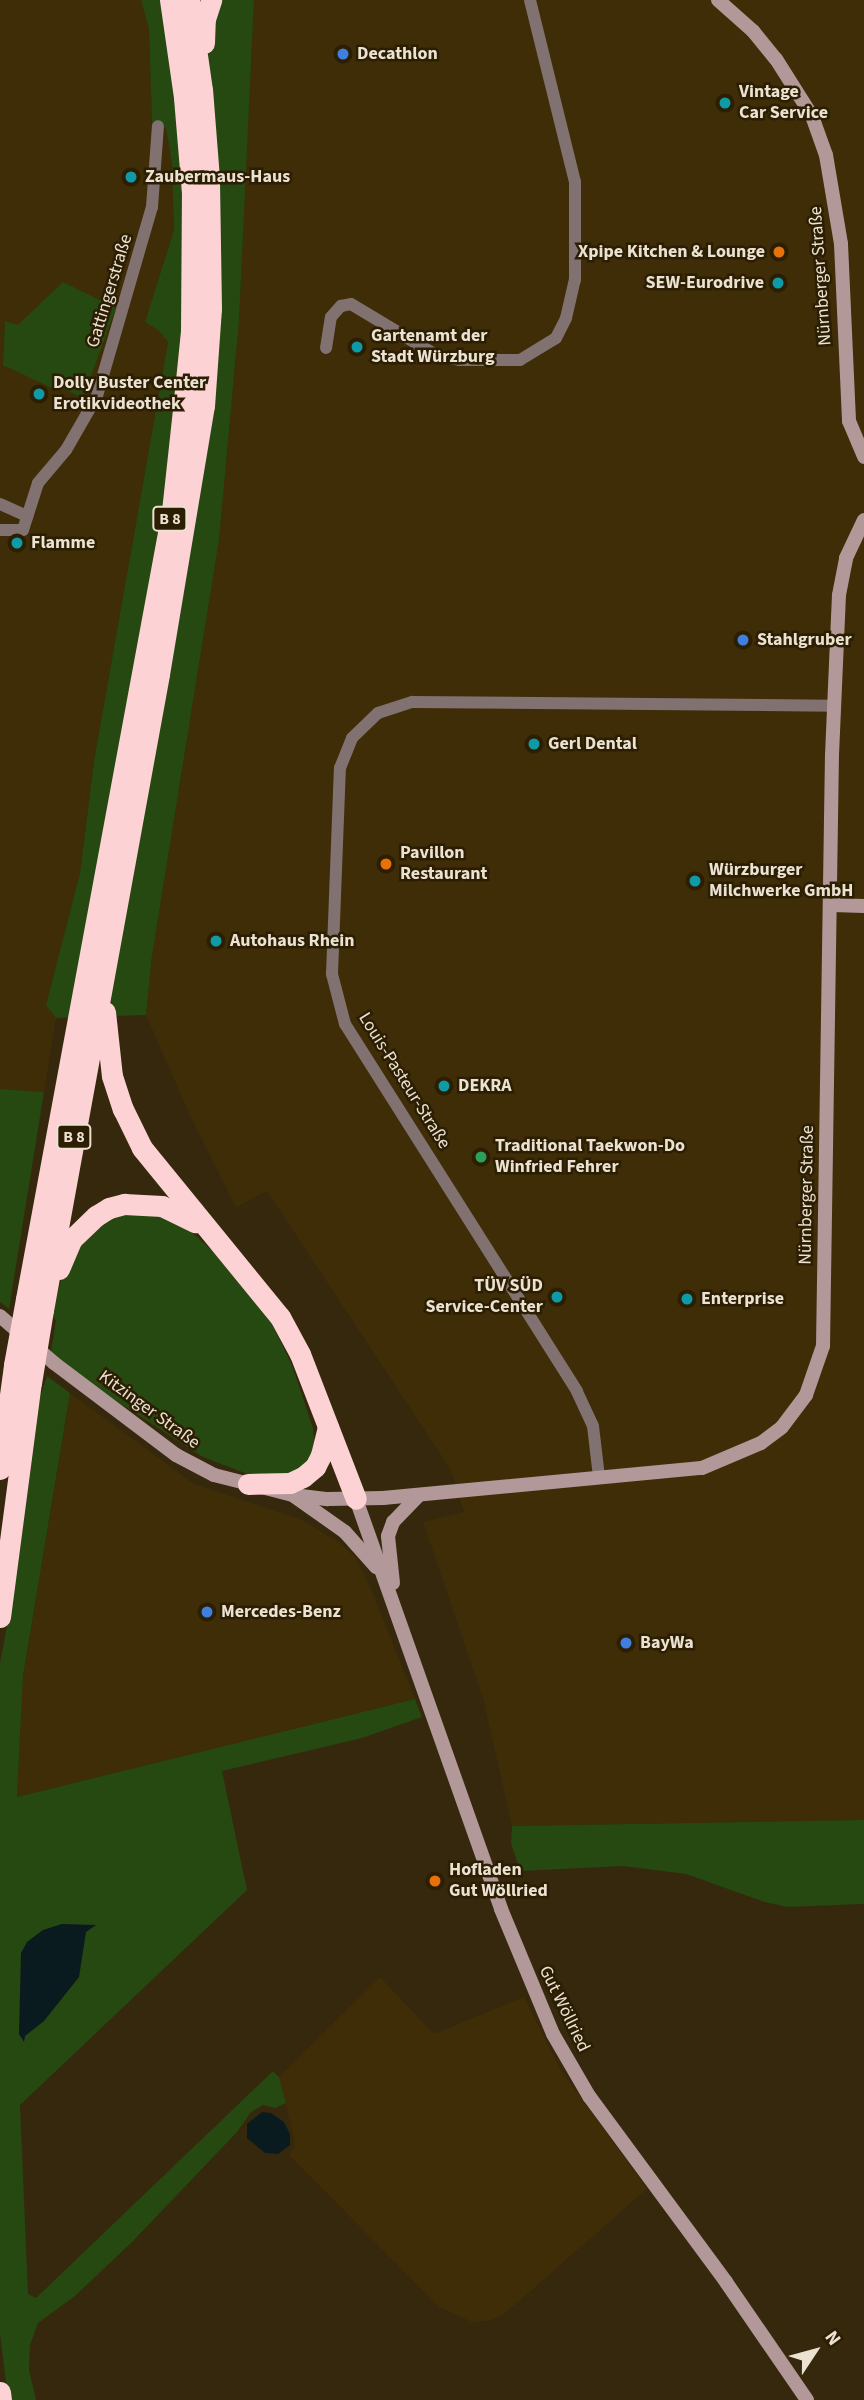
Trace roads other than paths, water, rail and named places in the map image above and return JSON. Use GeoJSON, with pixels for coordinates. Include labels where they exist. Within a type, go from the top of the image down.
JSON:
{"type":"FeatureCollection","features":[{"type":"Feature","properties":{"kind":"highway","name":"B 8"},"geometry":{"type":"LineString","coordinates":[[0,1617],[32,1383],[35,1305],[172,511],[184,400],[191,331],[191,193],[184,97],[170,0]]}},
{"type":"Feature","properties":{"kind":"highway","name":"B 8"},"geometry":{"type":"LineString","coordinates":[[0,1469],[14,1365],[35,1305],[106,964],[173,594],[204,405],[211,309],[211,221],[201,90],[188,0]]}},
{"type":"Feature","properties":{"kind":"highway"},"geometry":{"type":"LineString","coordinates":[[201,90],[205,19],[211,0]]}},
{"type":"Feature","properties":{"kind":"highway"},"geometry":{"type":"LineString","coordinates":[[106,964],[105,1027],[112,1076],[123,1109],[142,1148],[204,1227],[256,1285],[279,1317],[300,1354],[356,1499]]}},
{"type":"Feature","properties":{"kind":"highway"},"geometry":{"type":"LineString","coordinates":[[35,1305],[72,1240],[96,1216],[109,1208],[124,1204],[162,1206],[204,1227]]}},
{"type":"Feature","properties":{"kind":"highway"},"geometry":{"type":"LineString","coordinates":[[0,1402],[14,1365]]}},
{"type":"Feature","properties":{"kind":"highway"},"geometry":{"type":"LineString","coordinates":[[247,1484],[290,1483],[303,1478],[321,1455],[328,1427]]}},
{"type":"Feature","properties":{"kind":"highway"},"geometry":{"type":"LineString","coordinates":[[0,2392],[1,2400]]}},
{"type":"Feature","properties":{"kind":"street"},"geometry":{"type":"LineString","coordinates":[[326,348],[331,317],[341,306],[351,304],[436,355],[459,360],[520,360],[556,338],[566,317],[575,280],[575,182],[530,0]]}},
{"type":"Feature","properties":{"kind":"street","name":"Nürnberger Straße"},"geometry":{"type":"LineString","coordinates":[[718,0],[753,32],[776,59],[812,116],[826,155],[841,244],[849,421],[864,457]]}},
{"type":"Feature","properties":{"kind":"street","name":"Gattingerstraße"},"geometry":{"type":"LineString","coordinates":[[0,530],[23,530],[38,483],[66,450],[97,397],[152,207],[158,126]]}},
{"type":"Feature","properties":{"kind":"street"},"geometry":{"type":"LineString","coordinates":[[0,504],[27,516]]}},
{"type":"Feature","properties":{"kind":"street","name":"Nürnberger Straße"},"geometry":{"type":"LineString","coordinates":[[356,1499],[419,1496],[599,1476],[702,1468],[761,1443],[782,1427],[806,1395],[817,1369],[825,1314],[824,1227],[834,706],[840,585],[846,558],[864,520]]}},
{"type":"Feature","properties":{"kind":"street","name":"Louis-Pasteur-Straße"},"geometry":{"type":"LineString","coordinates":[[599,1476],[593,1426],[577,1391],[345,1024],[332,974],[340,768],[352,738],[378,713],[412,702],[834,706]]}},
{"type":"Feature","properties":{"kind":"street"},"geometry":{"type":"LineString","coordinates":[[832,905],[864,906]]}},
{"type":"Feature","properties":{"kind":"street","name":"Kitzinger Straße"},"geometry":{"type":"LineString","coordinates":[[0,1317],[71,1376],[176,1455],[215,1475],[293,1496],[356,1499]]}},
{"type":"Feature","properties":{"kind":"street"},"geometry":{"type":"LineString","coordinates":[[293,1496],[345,1532],[383,1576]]}},
{"type":"Feature","properties":{"kind":"street"},"geometry":{"type":"LineString","coordinates":[[398,1616],[388,1536],[393,1522],[419,1496]]}},
{"type":"Feature","properties":{"kind":"street"},"geometry":{"type":"LineString","coordinates":[[356,1499],[398,1616]]}},
{"type":"Feature","properties":{"kind":"street","name":"Gut Wöllried"},"geometry":{"type":"LineString","coordinates":[[398,1616],[519,1958],[553,2034],[589,2096],[726,2282],[807,2400]]}},
{"type":"Feature","properties":{"kind":"place","name":"Decathlon"},"geometry":{"type":"Point","coordinates":[343,54]}},
{"type":"Feature","properties":{"kind":"place","name":"Vintage Car Service"},"geometry":{"type":"Point","coordinates":[725,103]}},
{"type":"Feature","properties":{"kind":"place","name":"Zaubermaus-Haus"},"geometry":{"type":"Point","coordinates":[131,177]}},
{"type":"Feature","properties":{"kind":"place","name":"Xpipe Kitchen & Lounge"},"geometry":{"type":"Point","coordinates":[779,252]}},
{"type":"Feature","properties":{"kind":"place","name":"SEW-Eurodrive"},"geometry":{"type":"Point","coordinates":[778,283]}},
{"type":"Feature","properties":{"kind":"place","name":"Gartenamt der Stadt Würzburg"},"geometry":{"type":"Point","coordinates":[357,347]}},
{"type":"Feature","properties":{"kind":"place","name":"Dolly Buster Center Erotikvideothek"},"geometry":{"type":"Point","coordinates":[39,394]}},
{"type":"Feature","properties":{"kind":"place","name":"Flamme"},"geometry":{"type":"Point","coordinates":[17,543]}},
{"type":"Feature","properties":{"kind":"place","name":"Stahlgruber"},"geometry":{"type":"Point","coordinates":[743,640]}},
{"type":"Feature","properties":{"kind":"place","name":"Gerl Dental"},"geometry":{"type":"Point","coordinates":[534,744]}},
{"type":"Feature","properties":{"kind":"place","name":"Pavillon Restaurant"},"geometry":{"type":"Point","coordinates":[386,864]}},
{"type":"Feature","properties":{"kind":"place","name":"Würzburger Milchwerke GmbH"},"geometry":{"type":"Point","coordinates":[695,881]}},
{"type":"Feature","properties":{"kind":"place","name":"Autohaus Rhein"},"geometry":{"type":"Point","coordinates":[216,941]}},
{"type":"Feature","properties":{"kind":"place","name":"DEKRA"},"geometry":{"type":"Point","coordinates":[444,1086]}},
{"type":"Feature","properties":{"kind":"place","name":"Traditional Taekwon-Do Winfried Fehrer"},"geometry":{"type":"Point","coordinates":[481,1157]}},
{"type":"Feature","properties":{"kind":"place","name":"TÜV SÜD Service-Center"},"geometry":{"type":"Point","coordinates":[557,1297]}},
{"type":"Feature","properties":{"kind":"place","name":"Enterprise"},"geometry":{"type":"Point","coordinates":[687,1299]}},
{"type":"Feature","properties":{"kind":"place","name":"Mercedes-Benz"},"geometry":{"type":"Point","coordinates":[207,1612]}},
{"type":"Feature","properties":{"kind":"place","name":"BayWa"},"geometry":{"type":"Point","coordinates":[626,1643]}},
{"type":"Feature","properties":{"kind":"place","name":"Hofladen Gut Wöllried"},"geometry":{"type":"Point","coordinates":[435,1881]}}]}
